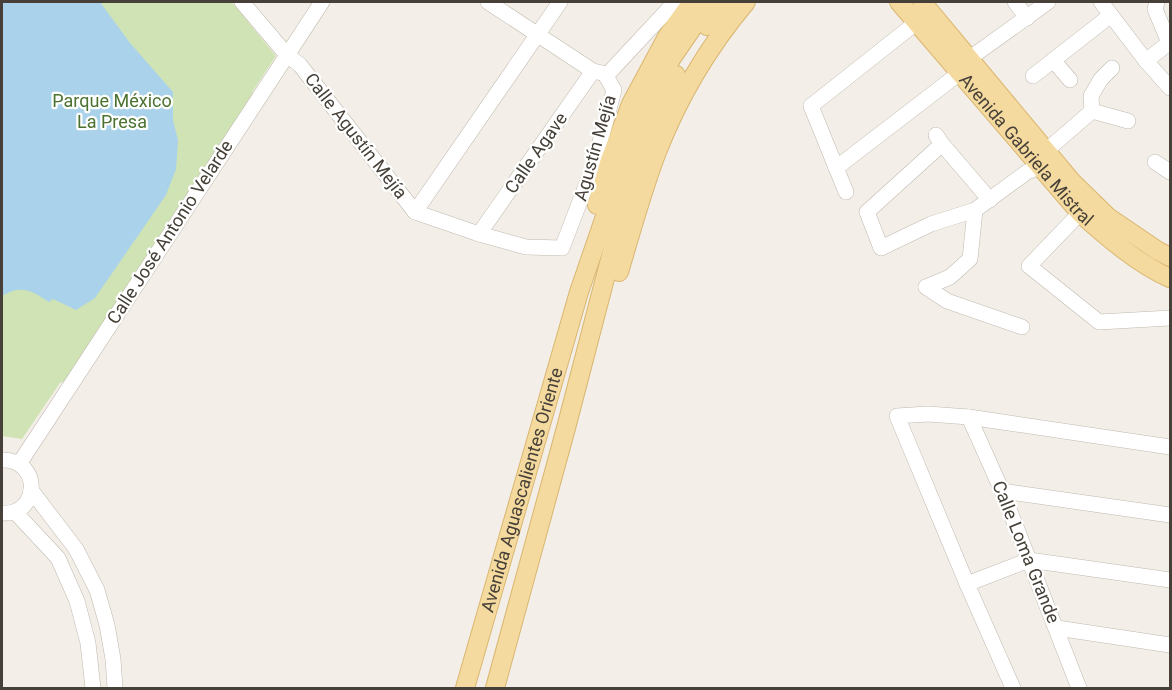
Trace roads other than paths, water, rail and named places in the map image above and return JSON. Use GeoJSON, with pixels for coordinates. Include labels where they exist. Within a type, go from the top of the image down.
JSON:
{"type":"FeatureCollection","features":[{"type":"Feature","properties":{"kind":"main road","name":"Avenida Aguascalientes Oriente"},"geometry":{"type":"LineString","coordinates":[[579,292],[576,272],[609,163],[631,104],[668,37],[692,2]]}},
{"type":"Feature","properties":{"kind":"main road","name":"Avenida Aguascalientes Oriente"},"geometry":{"type":"LineString","coordinates":[[465,688],[579,292],[632,138],[671,59],[710,2]]}},
{"type":"Feature","properties":{"kind":"main road","name":"Avenida Aguascalientes Oriente"},"geometry":{"type":"LineString","coordinates":[[495,688],[626,198],[641,150],[681,66],[726,2]]}},
{"type":"Feature","properties":{"kind":"main road","name":"Avenida Aguascalientes Oriente"},"geometry":{"type":"LineString","coordinates":[[600,296],[609,290],[617,277],[646,183],[669,124],[708,55],[729,22],[746,2]]}},
{"type":"Feature","properties":{"kind":"main road","name":"Avenida Gabriela Mistral"},"geometry":{"type":"LineString","coordinates":[[899,2],[916,22],[966,65]]}},
{"type":"Feature","properties":{"kind":"main road","name":"Avenida Gabriela Mistral"},"geometry":{"type":"LineString","coordinates":[[922,2],[966,65],[1047,159],[1108,217],[1170,257]]}},
{"type":"Feature","properties":{"kind":"main road","name":"Avenida Gabriela Mistral"},"geometry":{"type":"LineString","coordinates":[[1047,159],[1080,213],[1106,236],[1157,272],[1170,278]]}},
{"type":"Feature","properties":{"kind":"street","name":"Calle Agustín Mejía"},"geometry":{"type":"LineString","coordinates":[[242,2],[287,55],[300,65],[415,212],[526,247],[562,249]]}},
{"type":"Feature","properties":{"kind":"street","name":"Calle José Antonio Velarde"},"geometry":{"type":"LineString","coordinates":[[19,464],[322,2]]}},
{"type":"Feature","properties":{"kind":"street"},"geometry":{"type":"LineString","coordinates":[[488,2],[599,73]]}},
{"type":"Feature","properties":{"kind":"street"},"geometry":{"type":"LineString","coordinates":[[415,212],[560,2]]}},
{"type":"Feature","properties":{"kind":"street","name":"Agustín Mejía"},"geometry":{"type":"LineString","coordinates":[[562,249],[592,170],[614,90],[599,73],[675,2]]}},
{"type":"Feature","properties":{"kind":"street"},"geometry":{"type":"LineString","coordinates":[[1015,2],[1027,18]]}},
{"type":"Feature","properties":{"kind":"street"},"geometry":{"type":"LineString","coordinates":[[836,168],[1048,2]]}},
{"type":"Feature","properties":{"kind":"street"},"geometry":{"type":"LineString","coordinates":[[1101,2],[1146,61],[1170,88]]}},
{"type":"Feature","properties":{"kind":"street"},"geometry":{"type":"LineString","coordinates":[[1146,61],[1170,43],[1155,9],[1157,2]]}},
{"type":"Feature","properties":{"kind":"street"},"geometry":{"type":"LineString","coordinates":[[1033,76],[1111,15]]}},
{"type":"Feature","properties":{"kind":"street"},"geometry":{"type":"LineString","coordinates":[[846,192],[811,106],[916,22]]}},
{"type":"Feature","properties":{"kind":"street"},"geometry":{"type":"LineString","coordinates":[[1053,60],[1070,80]]}},
{"type":"Feature","properties":{"kind":"street"},"geometry":{"type":"LineString","coordinates":[[990,200],[939,139],[867,212],[881,248],[931,224],[975,210],[990,200],[1027,172],[1047,159],[1092,111],[1091,96],[1101,79],[1112,68]]}},
{"type":"Feature","properties":{"kind":"street","name":"Calle Agave"},"geometry":{"type":"LineString","coordinates":[[479,234],[599,73]]}},
{"type":"Feature","properties":{"kind":"street"},"geometry":{"type":"LineString","coordinates":[[1092,111],[1128,121]]}},
{"type":"Feature","properties":{"kind":"street"},"geometry":{"type":"LineString","coordinates":[[1155,162],[1170,172]]}},
{"type":"Feature","properties":{"kind":"street"},"geometry":{"type":"LineString","coordinates":[[975,210],[970,259],[950,277],[926,287],[947,301],[1022,327]]}},
{"type":"Feature","properties":{"kind":"street"},"geometry":{"type":"LineString","coordinates":[[1080,213],[1029,266],[1099,322],[1170,318]]}},
{"type":"Feature","properties":{"kind":"street"},"geometry":{"type":"LineString","coordinates":[[1013,688],[897,416],[928,414],[969,417],[1170,447]]}},
{"type":"Feature","properties":{"kind":"street","name":"Calle Loma Grande"},"geometry":{"type":"LineString","coordinates":[[969,417],[1002,490],[1079,688]]}},
{"type":"Feature","properties":{"kind":"street"},"geometry":{"type":"LineString","coordinates":[[2,460],[12,460],[25,469],[29,475],[32,490],[76,549],[97,590],[107,625],[115,688]]}},
{"type":"Feature","properties":{"kind":"street"},"geometry":{"type":"LineString","coordinates":[[32,490],[23,507],[8,513],[58,558],[78,601],[88,643],[93,688]]}},
{"type":"Feature","properties":{"kind":"street"},"geometry":{"type":"LineString","coordinates":[[1002,490],[1170,515]]}},
{"type":"Feature","properties":{"kind":"street"},"geometry":{"type":"LineString","coordinates":[[967,584],[1029,560],[1170,580]]}},
{"type":"Feature","properties":{"kind":"street"},"geometry":{"type":"LineString","coordinates":[[1057,628],[1170,645]]}},
{"type":"Feature","properties":{"kind":"water","name":"Parque México La Presa"},"geometry":{"type":"Polygon","coordinates":[[[2,2],[100,2],[130,43],[173,92],[173,120],[178,140],[177,155],[176,169],[166,195],[95,298],[76,310],[53,299],[49,302],[27,290],[15,290],[2,296],[2,2]]]}}]}
